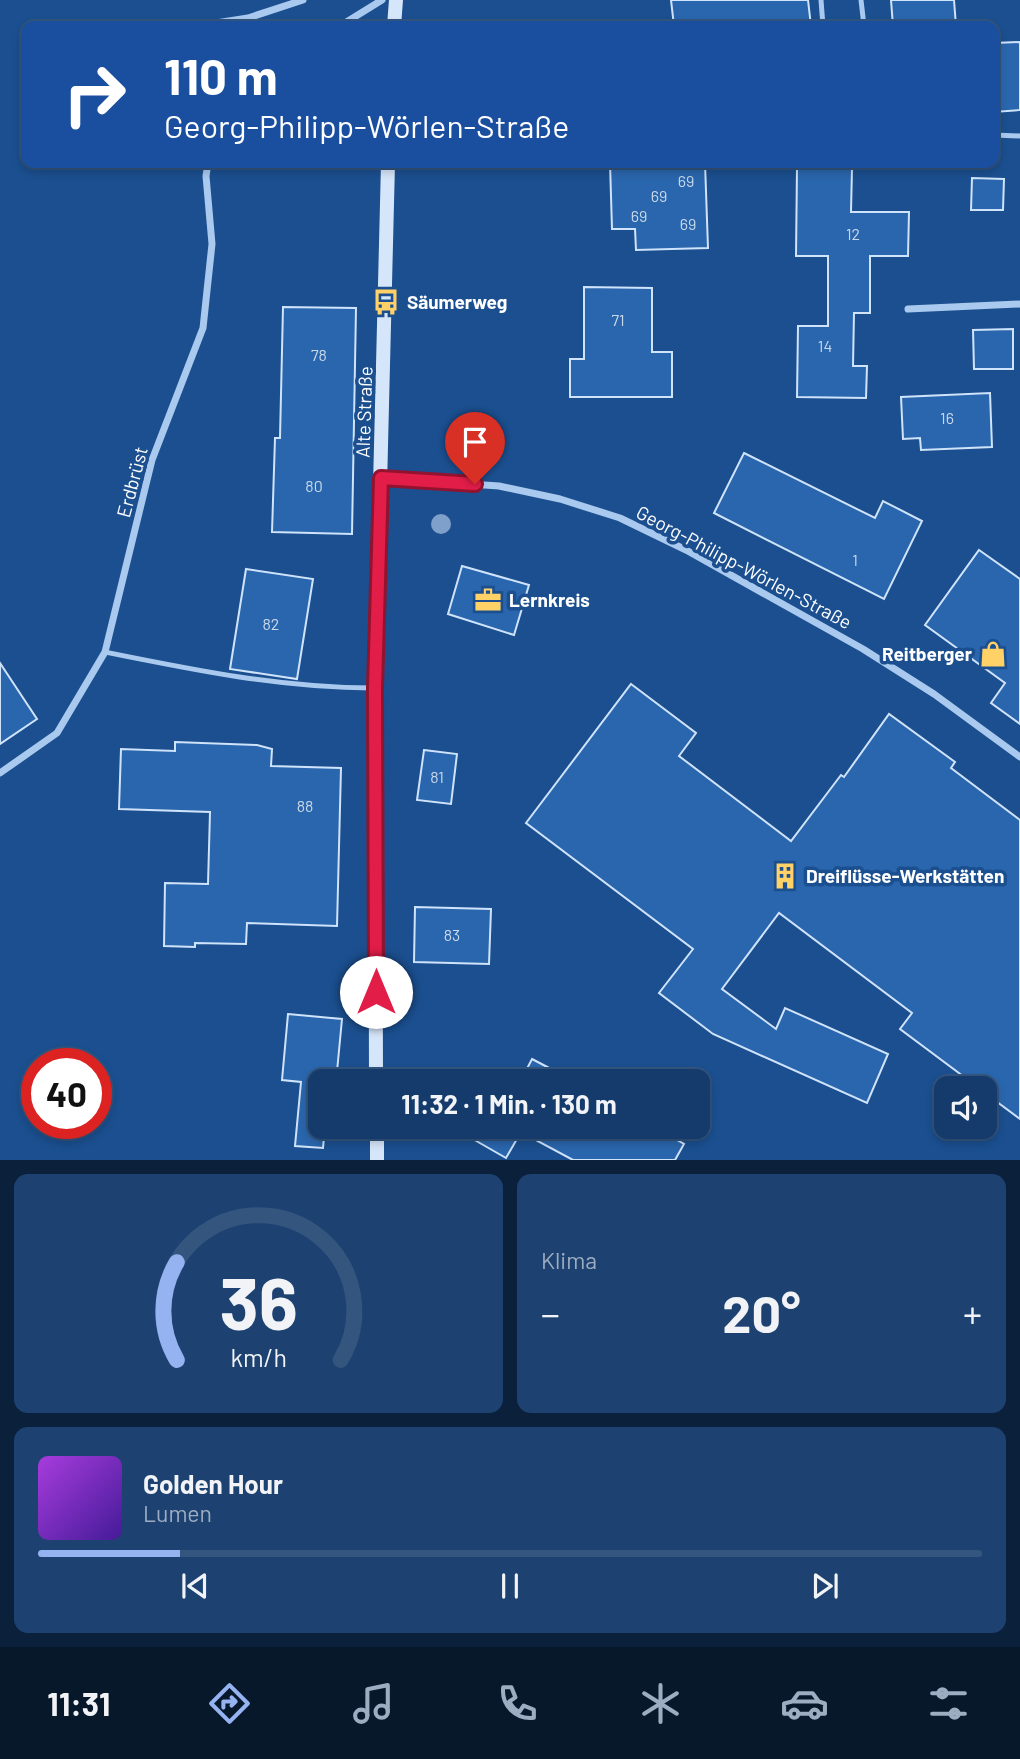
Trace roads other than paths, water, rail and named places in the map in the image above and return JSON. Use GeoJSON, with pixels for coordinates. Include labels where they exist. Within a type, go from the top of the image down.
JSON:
{"type":"FeatureCollection","features":[{"type":"Feature","properties":{"kind":"street"},"geometry":{"type":"LineString","coordinates":[[229,21],[248,18],[303,0]]}},
{"type":"Feature","properties":{"kind":"street"},"geometry":{"type":"LineString","coordinates":[[348,21],[382,0]]}},
{"type":"Feature","properties":{"kind":"street"},"geometry":{"type":"LineString","coordinates":[[394,21],[396,0]]}},
{"type":"Feature","properties":{"kind":"street","name":"Erdbrüst"},"geometry":{"type":"LineString","coordinates":[[0,773],[57,733],[105,652],[152,460],[203,328],[212,244],[207,168]]}},
{"type":"Feature","properties":{"kind":"street","name":"Alte Straße"},"geometry":{"type":"LineString","coordinates":[[376,1069],[375,688],[388,168]]}},
{"type":"Feature","properties":{"kind":"street"},"geometry":{"type":"LineString","coordinates":[[908,309],[1020,304]]}},
{"type":"Feature","properties":{"kind":"street","name":"Georg-Philipp-Wörlen-Straße"},"geometry":{"type":"LineString","coordinates":[[381,478],[499,486],[560,499],[620,518],[686,550],[863,649],[934,694],[1020,757]]}},
{"type":"Feature","properties":{"kind":"street"},"geometry":{"type":"LineString","coordinates":[[377,1139],[377,1160]]}},
{"type":"Feature","properties":{"kind":"lane"},"geometry":{"type":"LineString","coordinates":[[821,0],[823,21]]}},
{"type":"Feature","properties":{"kind":"lane"},"geometry":{"type":"LineString","coordinates":[[860,0],[863,21]]}},
{"type":"Feature","properties":{"kind":"lane"},"geometry":{"type":"LineString","coordinates":[[999,135],[1020,136]]}},
{"type":"Feature","properties":{"kind":"lane"},"geometry":{"type":"LineString","coordinates":[[105,652],[220,675],[336,688],[375,688]]}},
{"type":"Feature","properties":{"kind":"place","name":"Säumerweg"},"geometry":{"type":"Point","coordinates":[386,302]}},
{"type":"Feature","properties":{"kind":"place","name":"Lernkreis"},"geometry":{"type":"Point","coordinates":[488,600]}},
{"type":"Feature","properties":{"kind":"place","name":"Reitberger"},"geometry":{"type":"Point","coordinates":[993,654]}},
{"type":"Feature","properties":{"kind":"place","name":"Dreiflüsse-Werkstätten"},"geometry":{"type":"Point","coordinates":[785,876]}}]}
